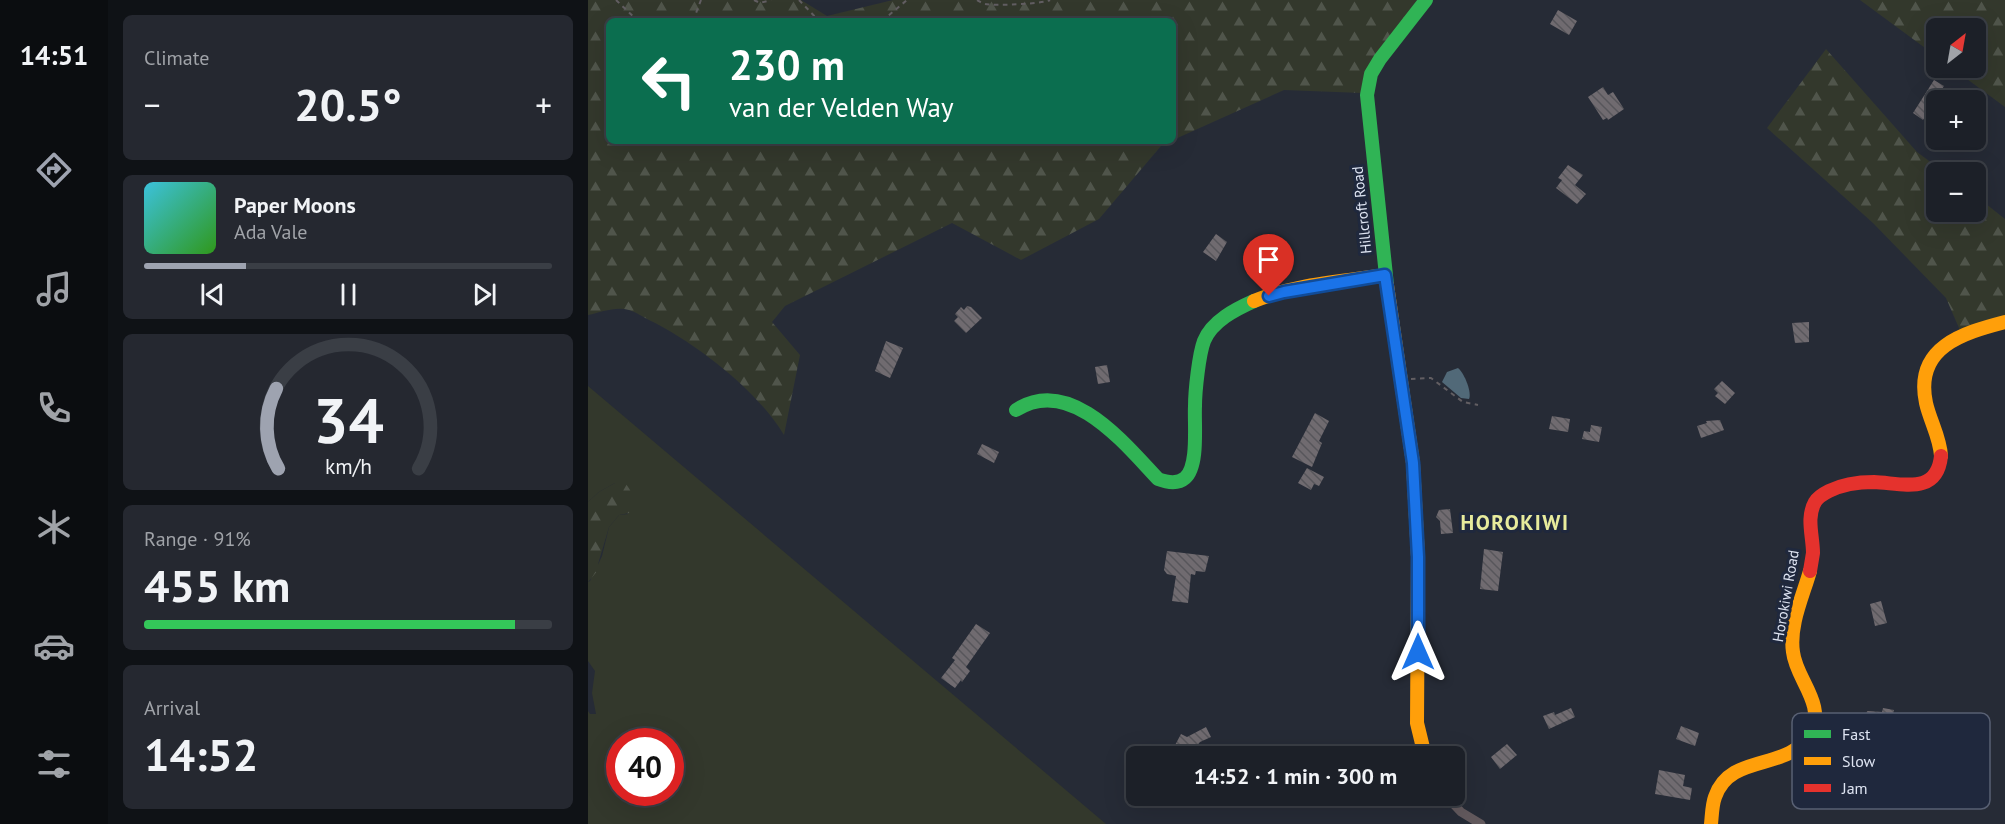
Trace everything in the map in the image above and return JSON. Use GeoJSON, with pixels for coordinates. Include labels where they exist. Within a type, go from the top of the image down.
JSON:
{"type":"FeatureCollection","features":[{"type":"Feature","properties":{"kind":"street","name":"Hillcroft Road"},"geometry":{"type":"LineString","coordinates":[[1423,746],[1417,723],[1418,557],[1413,463],[1385,275],[1366,95],[1371,74],[1380,58],[1426,0]]}},
{"type":"Feature","properties":{"kind":"street"},"geometry":{"type":"LineString","coordinates":[[1016,410],[1031,401],[1041,399],[1053,399],[1078,408],[1098,419],[1158,479],[1166,483],[1178,482],[1187,477],[1192,464],[1195,398],[1204,339],[1216,323],[1231,310],[1274,294],[1385,275]]}},
{"type":"Feature","properties":{"kind":"street","name":"Horokiwi Road"},"geometry":{"type":"LineString","coordinates":[[1815,713],[1812,696],[1794,662],[1792,648],[1794,631],[1813,557],[1810,512],[1814,503],[1827,492],[1849,483],[1912,485],[1925,483],[1930,479],[1939,469],[1942,456],[1924,396],[1927,368],[1939,348],[1949,340],[1974,330],[2005,322]]}},
{"type":"Feature","properties":{"kind":"street","name":"Horokiwi Road"},"geometry":{"type":"LineString","coordinates":[[1711,824],[1714,798],[1722,782],[1733,771],[1792,752]]}},
{"type":"Feature","properties":{"kind":"street"},"geometry":{"type":"LineString","coordinates":[[1455,806],[1480,824]]}},
{"type":"Feature","properties":{"kind":"path"},"geometry":{"type":"LineString","coordinates":[[616,0],[635,18]]}},
{"type":"Feature","properties":{"kind":"path"},"geometry":{"type":"LineString","coordinates":[[694,18],[701,0]]}},
{"type":"Feature","properties":{"kind":"path"},"geometry":{"type":"LineString","coordinates":[[754,0],[760,3],[771,0]]}},
{"type":"Feature","properties":{"kind":"path"},"geometry":{"type":"LineString","coordinates":[[799,0],[816,18]]}},
{"type":"Feature","properties":{"kind":"path"},"geometry":{"type":"LineString","coordinates":[[886,18],[907,0]]}},
{"type":"Feature","properties":{"kind":"path"},"geometry":{"type":"LineString","coordinates":[[977,0],[984,4],[1029,4],[1050,0]]}},
{"type":"Feature","properties":{"kind":"path"},"geometry":{"type":"LineString","coordinates":[[1403,380],[1431,378],[1463,402],[1478,405]]}},
{"type":"Feature","properties":{"kind":"green space"},"geometry":{"type":"Polygon","coordinates":[[[588,0],[801,0],[827,16],[893,0],[1417,0],[1374,63],[1362,93],[1284,90],[1176,139],[1176,18],[606,18],[606,144],[1165,144],[1099,219],[1021,260],[952,223],[785,306],[772,322],[800,355],[784,435],[758,401],[742,385],[686,341],[634,312],[624,309],[588,315],[588,0]]]}},
{"type":"Feature","properties":{"kind":"green space"},"geometry":{"type":"Polygon","coordinates":[[[1860,0],[2005,0],[2005,107],[1986,93],[1986,90],[1982,90],[1966,78],[1986,78],[1986,18],[1926,18],[1926,49],[1860,0]]]}},
{"type":"Feature","properties":{"kind":"green space"},"geometry":{"type":"Polygon","coordinates":[[[1826,49],[1917,152],[1930,162],[1926,162],[1926,222],[1986,222],[1986,204],[2005,219],[2005,324],[1962,335],[1946,298],[1873,223],[1767,128],[1826,49]]]}},
{"type":"Feature","properties":{"kind":"green space"},"geometry":{"type":"Polygon","coordinates":[[[588,386],[1106,824],[588,824],[588,711],[590,714],[596,714],[592,693],[595,671],[588,661],[588,582],[602,556],[609,527],[619,515],[628,514],[615,483],[599,492],[588,502],[588,386]]]}},
{"type":"Feature","properties":{"kind":"green space"},"geometry":{"type":"Polygon","coordinates":[[[615,483],[625,483],[628,486],[634,512],[619,515],[609,527],[598,564],[600,568],[588,582],[588,502],[599,492],[615,483]]]}},
{"type":"Feature","properties":{"kind":"water"},"geometry":{"type":"Polygon","coordinates":[[[1458,368],[1470,392],[1469,399],[1461,398],[1442,382],[1447,372],[1458,368]]]}},
{"type":"Feature","properties":{"kind":"building"},"geometry":{"type":"Polygon","coordinates":[[[1558,10],[1577,21],[1569,35],[1550,24],[1558,10]]]}},
{"type":"Feature","properties":{"kind":"building"},"geometry":{"type":"Polygon","coordinates":[[[1934,80],[1944,86],[1942,90],[1928,90],[1934,80]]]}},
{"type":"Feature","properties":{"kind":"building"},"geometry":{"type":"Polygon","coordinates":[[[1603,87],[1608,95],[1613,92],[1624,109],[1608,120],[1607,118],[1603,120],[1588,97],[1603,87]]]}},
{"type":"Feature","properties":{"kind":"building"},"geometry":{"type":"Polygon","coordinates":[[[1926,93],[1926,115],[1923,120],[1913,113],[1926,93]]]}},
{"type":"Feature","properties":{"kind":"building"},"geometry":{"type":"Polygon","coordinates":[[[1568,165],[1583,175],[1575,185],[1586,194],[1577,204],[1556,188],[1562,180],[1558,178],[1568,165]]]}},
{"type":"Feature","properties":{"kind":"building"},"geometry":{"type":"Polygon","coordinates":[[[1216,234],[1227,242],[1216,261],[1203,252],[1216,234]]]}},
{"type":"Feature","properties":{"kind":"building"},"geometry":{"type":"Polygon","coordinates":[[[967,306],[982,318],[966,333],[954,321],[958,317],[955,314],[961,307],[964,310],[967,306]]]}},
{"type":"Feature","properties":{"kind":"building"},"geometry":{"type":"Polygon","coordinates":[[[1809,322],[1809,342],[1795,343],[1792,323],[1809,322]]]}},
{"type":"Feature","properties":{"kind":"building"},"geometry":{"type":"Polygon","coordinates":[[[886,341],[903,348],[890,378],[875,371],[886,341]]]}},
{"type":"Feature","properties":{"kind":"building"},"geometry":{"type":"Polygon","coordinates":[[[1107,365],[1110,382],[1098,384],[1095,367],[1107,365]]]}},
{"type":"Feature","properties":{"kind":"building"},"geometry":{"type":"Polygon","coordinates":[[[1722,381],[1735,393],[1725,404],[1715,396],[1718,393],[1714,389],[1722,381]]]}},
{"type":"Feature","properties":{"kind":"building"},"geometry":{"type":"Polygon","coordinates":[[[1315,413],[1329,421],[1319,441],[1322,443],[1312,467],[1292,457],[1315,413]]]}},
{"type":"Feature","properties":{"kind":"building"},"geometry":{"type":"Polygon","coordinates":[[[1552,416],[1570,419],[1568,432],[1549,429],[1552,416]]]}},
{"type":"Feature","properties":{"kind":"building"},"geometry":{"type":"Polygon","coordinates":[[[1720,420],[1724,430],[1701,438],[1697,426],[1707,423],[1706,421],[1720,420]]]}},
{"type":"Feature","properties":{"kind":"building"},"geometry":{"type":"Polygon","coordinates":[[[1591,425],[1602,427],[1599,442],[1582,439],[1584,431],[1590,432],[1591,425]]]}},
{"type":"Feature","properties":{"kind":"building"},"geometry":{"type":"Polygon","coordinates":[[[982,444],[999,452],[994,463],[977,454],[982,444]]]}},
{"type":"Feature","properties":{"kind":"building"},"geometry":{"type":"Polygon","coordinates":[[[1307,468],[1324,477],[1319,486],[1314,484],[1311,490],[1298,483],[1307,468]]]}},
{"type":"Feature","properties":{"kind":"building"},"geometry":{"type":"Polygon","coordinates":[[[1450,509],[1453,533],[1441,534],[1440,521],[1436,517],[1439,510],[1450,509]]]}},
{"type":"Feature","properties":{"kind":"building"},"geometry":{"type":"Polygon","coordinates":[[[1484,549],[1503,552],[1498,591],[1480,589],[1484,549]]]}},
{"type":"Feature","properties":{"kind":"building"},"geometry":{"type":"Polygon","coordinates":[[[1167,551],[1209,556],[1205,572],[1196,571],[1195,575],[1191,574],[1188,603],[1172,601],[1176,576],[1167,574],[1164,570],[1167,551]]]}},
{"type":"Feature","properties":{"kind":"building"},"geometry":{"type":"Polygon","coordinates":[[[1881,601],[1887,623],[1875,626],[1870,604],[1881,601]]]}},
{"type":"Feature","properties":{"kind":"building"},"geometry":{"type":"Polygon","coordinates":[[[976,624],[990,633],[966,667],[970,671],[955,688],[941,678],[955,660],[952,658],[976,624]]]}},
{"type":"Feature","properties":{"kind":"building"},"geometry":{"type":"Polygon","coordinates":[[[1571,708],[1575,717],[1549,729],[1543,716],[1554,712],[1555,715],[1571,708]]]}},
{"type":"Feature","properties":{"kind":"building"},"geometry":{"type":"Polygon","coordinates":[[[1883,708],[1894,710],[1893,713],[1867,713],[1867,711],[1882,712],[1883,708]]]}},
{"type":"Feature","properties":{"kind":"building"},"geometry":{"type":"Polygon","coordinates":[[[1681,726],[1699,733],[1695,746],[1676,739],[1681,726]]]}},
{"type":"Feature","properties":{"kind":"building"},"geometry":{"type":"Polygon","coordinates":[[[1206,727],[1211,737],[1196,746],[1175,746],[1181,734],[1187,737],[1206,727]]]}},
{"type":"Feature","properties":{"kind":"building"},"geometry":{"type":"Polygon","coordinates":[[[1507,744],[1517,755],[1500,769],[1491,757],[1507,744]]]}},
{"type":"Feature","properties":{"kind":"building"},"geometry":{"type":"Polygon","coordinates":[[[1659,770],[1685,775],[1683,786],[1692,788],[1690,800],[1655,794],[1659,770]]]}},
{"type":"Feature","properties":{"kind":"traffic: fast"},"geometry":{"type":"LineString","coordinates":[[1387,285],[1367,95],[1371,74],[1380,59],[1426,0]]}},
{"type":"Feature","properties":{"kind":"traffic: fast"},"geometry":{"type":"LineString","coordinates":[[1016,410],[1036,401],[1056,401],[1076,407],[1112,432],[1158,479],[1179,482],[1189,472],[1194,455],[1196,391],[1204,341],[1219,322],[1232,312],[1254,301]]}},
{"type":"Feature","properties":{"kind":"traffic: slow"},"geometry":{"type":"LineString","coordinates":[[1254,301],[1302,287],[1385,275]]}},
{"type":"Feature","properties":{"kind":"traffic: slow"},"geometry":{"type":"LineString","coordinates":[[1387,285],[1413,463],[1418,557],[1417,723],[1423,746]]}},
{"type":"Feature","properties":{"kind":"traffic: slow"},"geometry":{"type":"LineString","coordinates":[[1941,456],[1939,442],[1926,403],[1924,384],[1927,368],[1945,346],[1958,338],[2005,322]]}},
{"type":"Feature","properties":{"kind":"traffic: slow"},"geometry":{"type":"LineString","coordinates":[[1810,571],[1800,600],[1792,642],[1795,662],[1813,702],[1815,713]]}},
{"type":"Feature","properties":{"kind":"traffic: slow"},"geometry":{"type":"LineString","coordinates":[[1711,824],[1715,797],[1723,783],[1733,774],[1746,767],[1792,752]]}},
{"type":"Feature","properties":{"kind":"traffic: jam"},"geometry":{"type":"LineString","coordinates":[[1810,571],[1813,553],[1811,514],[1819,497],[1834,489],[1857,483],[1906,485],[1925,482],[1933,477],[1938,469],[1941,456]]}},
{"type":"Feature","properties":{"kind":"district","name":"HOROKIWI"},"geometry":{"type":"Point","coordinates":[1515,523]}},
{"type":"Feature","properties":{"kind":"route"},"geometry":{"type":"LineString","coordinates":[[1269,296],[1385,275],[1413,463],[1418,557],[1418,652]]}}]}
